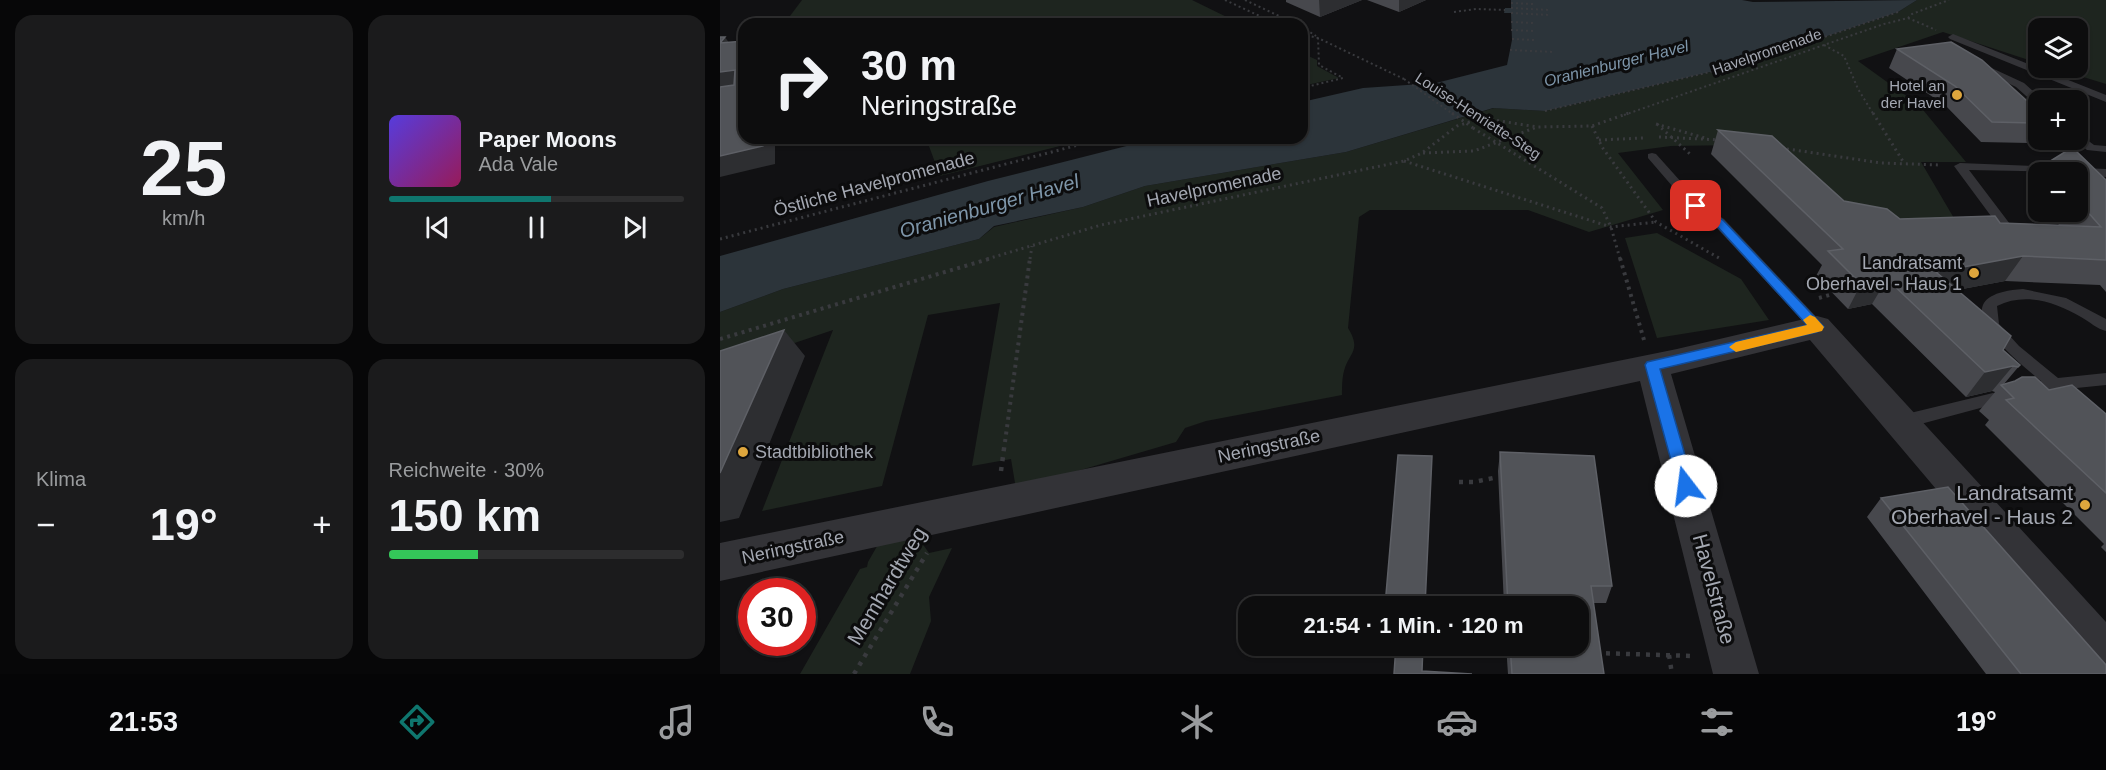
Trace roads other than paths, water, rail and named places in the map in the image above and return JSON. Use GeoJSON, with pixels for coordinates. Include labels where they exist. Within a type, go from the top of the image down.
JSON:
{"type":"FeatureCollection","features":[{"type":"Feature","properties":{"kind":"street","name":"Neringstraße"},"geometry":{"type":"LineString","coordinates":[[720,562],[995,506],[1649,356],[1820,312]]}},
{"type":"Feature","properties":{"kind":"street"},"geometry":{"type":"LineString","coordinates":[[1820,312],[1902,422],[2106,655]]}},
{"type":"Feature","properties":{"kind":"street","name":"Havelstraße"},"geometry":{"type":"LineString","coordinates":[[1649,356],[1737,674]]}},
{"type":"Feature","properties":{"kind":"lane"},"geometry":{"type":"LineString","coordinates":[[1953,37],[2106,99]]}},
{"type":"Feature","properties":{"kind":"lane"},"geometry":{"type":"LineString","coordinates":[[1970,62],[2020,85],[2028,92]]}},
{"type":"Feature","properties":{"kind":"lane"},"geometry":{"type":"LineString","coordinates":[[2088,145],[2091,148],[2106,148]]}},
{"type":"Feature","properties":{"kind":"lane"},"geometry":{"type":"LineString","coordinates":[[1652,156],[1696,206],[1719,222],[1820,312]]}},
{"type":"Feature","properties":{"kind":"lane"},"geometry":{"type":"LineString","coordinates":[[2010,232],[1960,166],[2106,173]]}},
{"type":"Feature","properties":{"kind":"lane"},"geometry":{"type":"LineString","coordinates":[[2054,383],[2014,350],[1992,326],[1989,304],[2011,295],[2045,296],[2080,311],[2106,326]]}},
{"type":"Feature","properties":{"kind":"lane"},"geometry":{"type":"LineString","coordinates":[[2035,388],[2054,383],[2106,379]]}},
{"type":"Feature","properties":{"kind":"lane"},"geometry":{"type":"LineString","coordinates":[[1902,422],[1993,399]]}},
{"type":"Feature","properties":{"kind":"water","name":"Oranienburger Havel"},"geometry":{"type":"Polygon","coordinates":[[[1511,0],[1742,0],[1753,2],[1917,0],[1898,12],[1748,63],[1545,111],[1493,108],[1346,152],[1145,186],[1083,207],[994,226],[979,239],[783,289],[720,312],[720,256],[988,181],[1134,144],[1308,144],[1308,101],[1363,88],[1436,83],[1507,65],[1512,40],[1511,13],[1504,13],[1505,8],[1511,8],[1511,0]]]}},
{"type":"Feature","properties":{"kind":"place","name":"Hotel an der Havel"},"geometry":{"type":"Point","coordinates":[1957,95]}},
{"type":"Feature","properties":{"kind":"place","name":"Landratsamt Oberhavel - Haus 1"},"geometry":{"type":"Point","coordinates":[1974,273]}},
{"type":"Feature","properties":{"kind":"place","name":"Stadtbibliothek"},"geometry":{"type":"Point","coordinates":[743,452]}},
{"type":"Feature","properties":{"kind":"place","name":"Landratsamt Oberhavel - Haus 2"},"geometry":{"type":"Point","coordinates":[2085,505]}}]}
